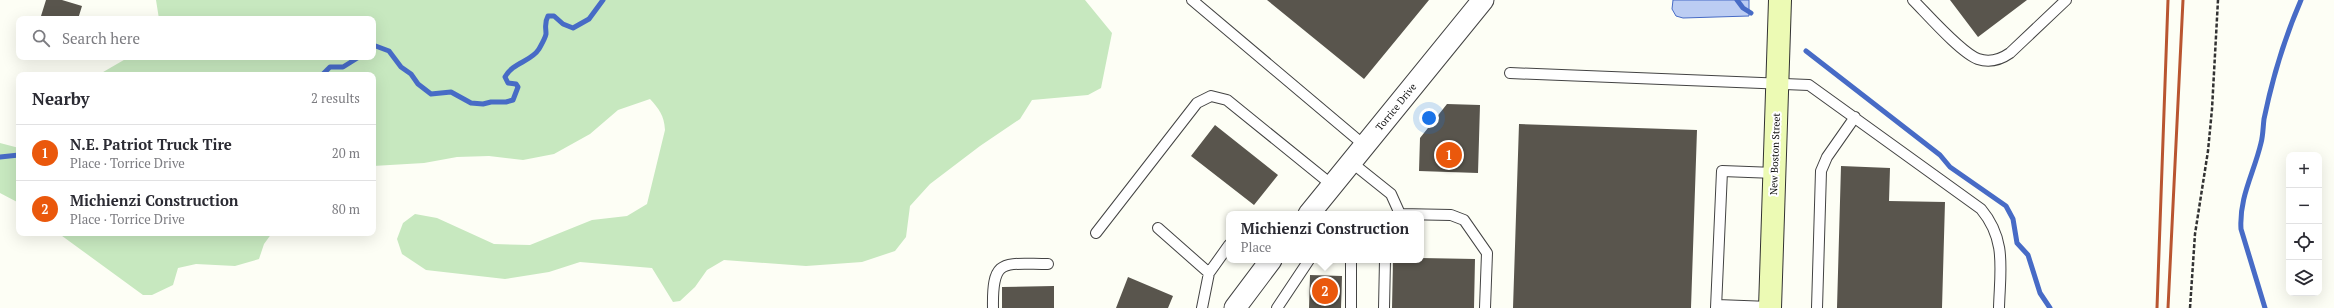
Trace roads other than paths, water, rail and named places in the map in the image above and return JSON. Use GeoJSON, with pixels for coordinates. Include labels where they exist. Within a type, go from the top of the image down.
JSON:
{"type":"FeatureCollection","features":[{"type":"Feature","properties":{"kind":"main road","name":"New Boston Street"},"geometry":{"type":"LineString","coordinates":[[1770,308],[1780,0]]}},
{"type":"Feature","properties":{"kind":"street","name":"Torrice Drive"},"geometry":{"type":"LineString","coordinates":[[1314,211],[1332,185],[1364,145],[1483,0]]}},
{"type":"Feature","properties":{"kind":"street"},"geometry":{"type":"LineString","coordinates":[[1235,308],[1269,263]]}},
{"type":"Feature","properties":{"kind":"lane"},"geometry":{"type":"LineString","coordinates":[[1192,0],[1364,145]]}},
{"type":"Feature","properties":{"kind":"lane"},"geometry":{"type":"LineString","coordinates":[[1913,0],[1971,56],[1988,61],[2000,59],[2010,53],[2066,0]]}},
{"type":"Feature","properties":{"kind":"lane"},"geometry":{"type":"LineString","coordinates":[[1510,73],[1778,83],[1811,86],[1972,202],[1988,218],[1998,237],[2000,248],[1999,308]]}},
{"type":"Feature","properties":{"kind":"lane"},"geometry":{"type":"LineString","coordinates":[[1096,233],[1197,103],[1211,96],[1227,100],[1332,185]]}},
{"type":"Feature","properties":{"kind":"lane"},"geometry":{"type":"LineString","coordinates":[[1817,308],[1821,171],[1827,157],[1855,118]]}},
{"type":"Feature","properties":{"kind":"lane"},"geometry":{"type":"LineString","coordinates":[[1351,162],[1391,194],[1399,211]]}},
{"type":"Feature","properties":{"kind":"lane"},"geometry":{"type":"LineString","coordinates":[[1770,308],[1717,307],[1722,171],[1775,173]]}},
{"type":"Feature","properties":{"kind":"lane"},"geometry":{"type":"LineString","coordinates":[[1424,214],[1451,215],[1460,217],[1467,224],[1487,253],[1486,308]]}},
{"type":"Feature","properties":{"kind":"lane"},"geometry":{"type":"LineString","coordinates":[[1158,228],[1209,274]]}},
{"type":"Feature","properties":{"kind":"lane"},"geometry":{"type":"LineString","coordinates":[[1202,308],[1209,274],[1226,249]]}},
{"type":"Feature","properties":{"kind":"lane"},"geometry":{"type":"LineString","coordinates":[[1277,308],[1307,263]]}},
{"type":"Feature","properties":{"kind":"lane"},"geometry":{"type":"LineString","coordinates":[[1351,263],[1351,308]]}},
{"type":"Feature","properties":{"kind":"lane"},"geometry":{"type":"LineString","coordinates":[[1384,308],[1385,263]]}},
{"type":"Feature","properties":{"kind":"lane"},"geometry":{"type":"LineString","coordinates":[[993,308],[993,281],[999,270],[1010,265],[1048,264]]}},
{"type":"Feature","properties":{"kind":"water"},"geometry":{"type":"Polygon","coordinates":[[[1673,0],[1749,0],[1749,16],[1683,18],[1676,16],[1672,9],[1673,0]]]}},
{"type":"Feature","properties":{"kind":"waterway"},"geometry":{"type":"LineString","coordinates":[[376,46],[389,51],[401,67],[411,74],[418,84],[431,94],[451,92],[471,103],[483,104],[491,102],[506,102],[513,100],[518,87],[516,84],[508,83],[505,77],[508,72],[531,57],[539,49],[546,34],[546,23],[548,16],[554,16],[563,24],[573,28],[589,19],[603,0]]}},
{"type":"Feature","properties":{"kind":"waterway"},"geometry":{"type":"LineString","coordinates":[[1737,0],[1743,8],[1751,13]]}},
{"type":"Feature","properties":{"kind":"waterway"},"geometry":{"type":"LineString","coordinates":[[2265,308],[2241,229],[2242,206],[2262,140],[2264,119],[2275,74],[2284,44],[2301,0]]}},
{"type":"Feature","properties":{"kind":"waterway"},"geometry":{"type":"LineString","coordinates":[[1806,51],[1940,155],[1950,167],[2006,206],[2013,219],[2017,243],[2028,255],[2040,293],[2050,308]]}},
{"type":"Feature","properties":{"kind":"waterway"},"geometry":{"type":"LineString","coordinates":[[325,72],[330,67],[343,67],[354,60]]}},
{"type":"Feature","properties":{"kind":"waterway"},"geometry":{"type":"LineString","coordinates":[[0,157],[16,155]]}},
{"type":"Feature","properties":{"kind":"railway"},"geometry":{"type":"LineString","coordinates":[[2157,308],[2168,0]]}},
{"type":"Feature","properties":{"kind":"railway"},"geometry":{"type":"LineString","coordinates":[[2168,308],[2183,0]]}},
{"type":"Feature","properties":{"kind":"place","name":"N.E. Patriot Truck Tire"},"geometry":{"type":"Point","coordinates":[1449,155]}},
{"type":"Feature","properties":{"kind":"place","name":"Michienzi Construction"},"geometry":{"type":"Point","coordinates":[1325,291]}}]}
